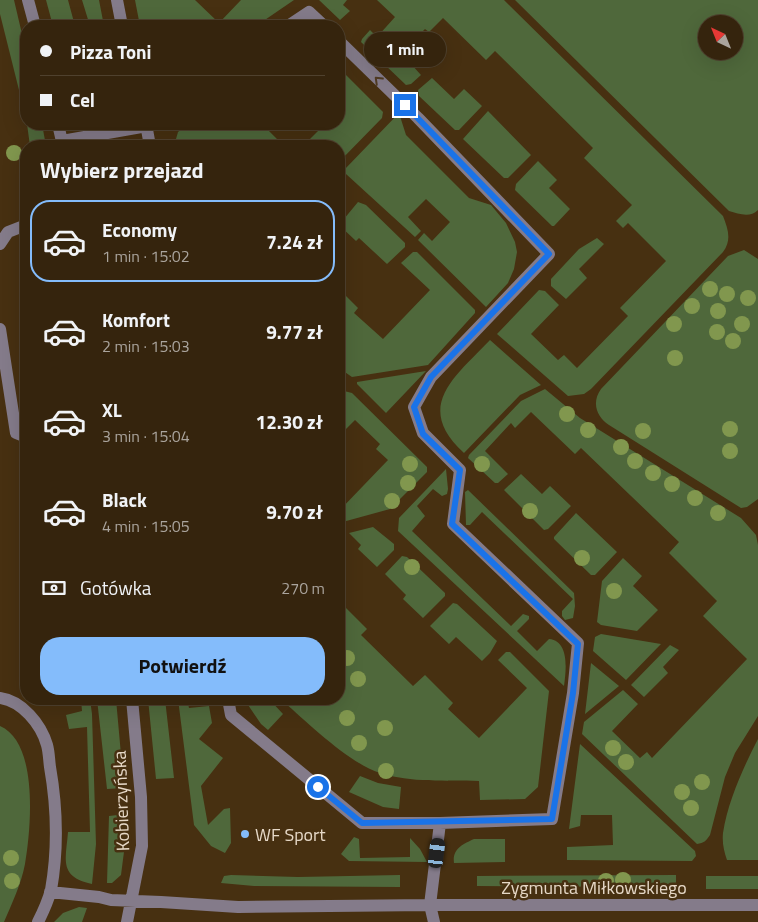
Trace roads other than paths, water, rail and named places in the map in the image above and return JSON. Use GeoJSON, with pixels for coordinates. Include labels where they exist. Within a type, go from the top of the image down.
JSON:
{"type":"FeatureCollection","features":[{"type":"Feature","properties":{"kind":"street"},"geometry":{"type":"LineString","coordinates":[[28,0],[33,20]]}},
{"type":"Feature","properties":{"kind":"street"},"geometry":{"type":"LineString","coordinates":[[117,0],[121,20]]}},
{"type":"Feature","properties":{"kind":"street"},"geometry":{"type":"LineString","coordinates":[[297,20],[309,12],[318,20]]}},
{"type":"Feature","properties":{"kind":"street"},"geometry":{"type":"LineString","coordinates":[[229,705],[231,715],[362,823],[440,823],[552,819],[573,693],[578,644],[452,524],[460,470],[423,434],[414,407],[431,377],[549,254],[418,118],[345,47]]}},
{"type":"Feature","properties":{"kind":"street"},"geometry":{"type":"LineString","coordinates":[[80,140],[125,130]]}},
{"type":"Feature","properties":{"kind":"street"},"geometry":{"type":"LineString","coordinates":[[0,244],[8,232],[20,227]]}},
{"type":"Feature","properties":{"kind":"street"},"geometry":{"type":"LineString","coordinates":[[0,329],[16,433],[20,435]]}},
{"type":"Feature","properties":{"kind":"street"},"geometry":{"type":"LineString","coordinates":[[0,698],[6,699],[22,708],[36,722],[47,744],[55,794],[55,860],[50,892],[38,922]]}},
{"type":"Feature","properties":{"kind":"street","name":"Kobierzyńska"},"geometry":{"type":"LineString","coordinates":[[127,922],[142,846],[141,797],[133,705]]}},
{"type":"Feature","properties":{"kind":"street"},"geometry":{"type":"LineString","coordinates":[[434,922],[430,905],[440,823]]}},
{"type":"Feature","properties":{"kind":"street"},"geometry":{"type":"LineString","coordinates":[[50,892],[132,902]]}},
{"type":"Feature","properties":{"kind":"street","name":"Zygmunta Miłkowskiego"},"geometry":{"type":"LineString","coordinates":[[132,902],[238,907],[758,905]]}},
{"type":"Feature","properties":{"kind":"place","name":"WF Sport"},"geometry":{"type":"Point","coordinates":[245,834]}}]}
